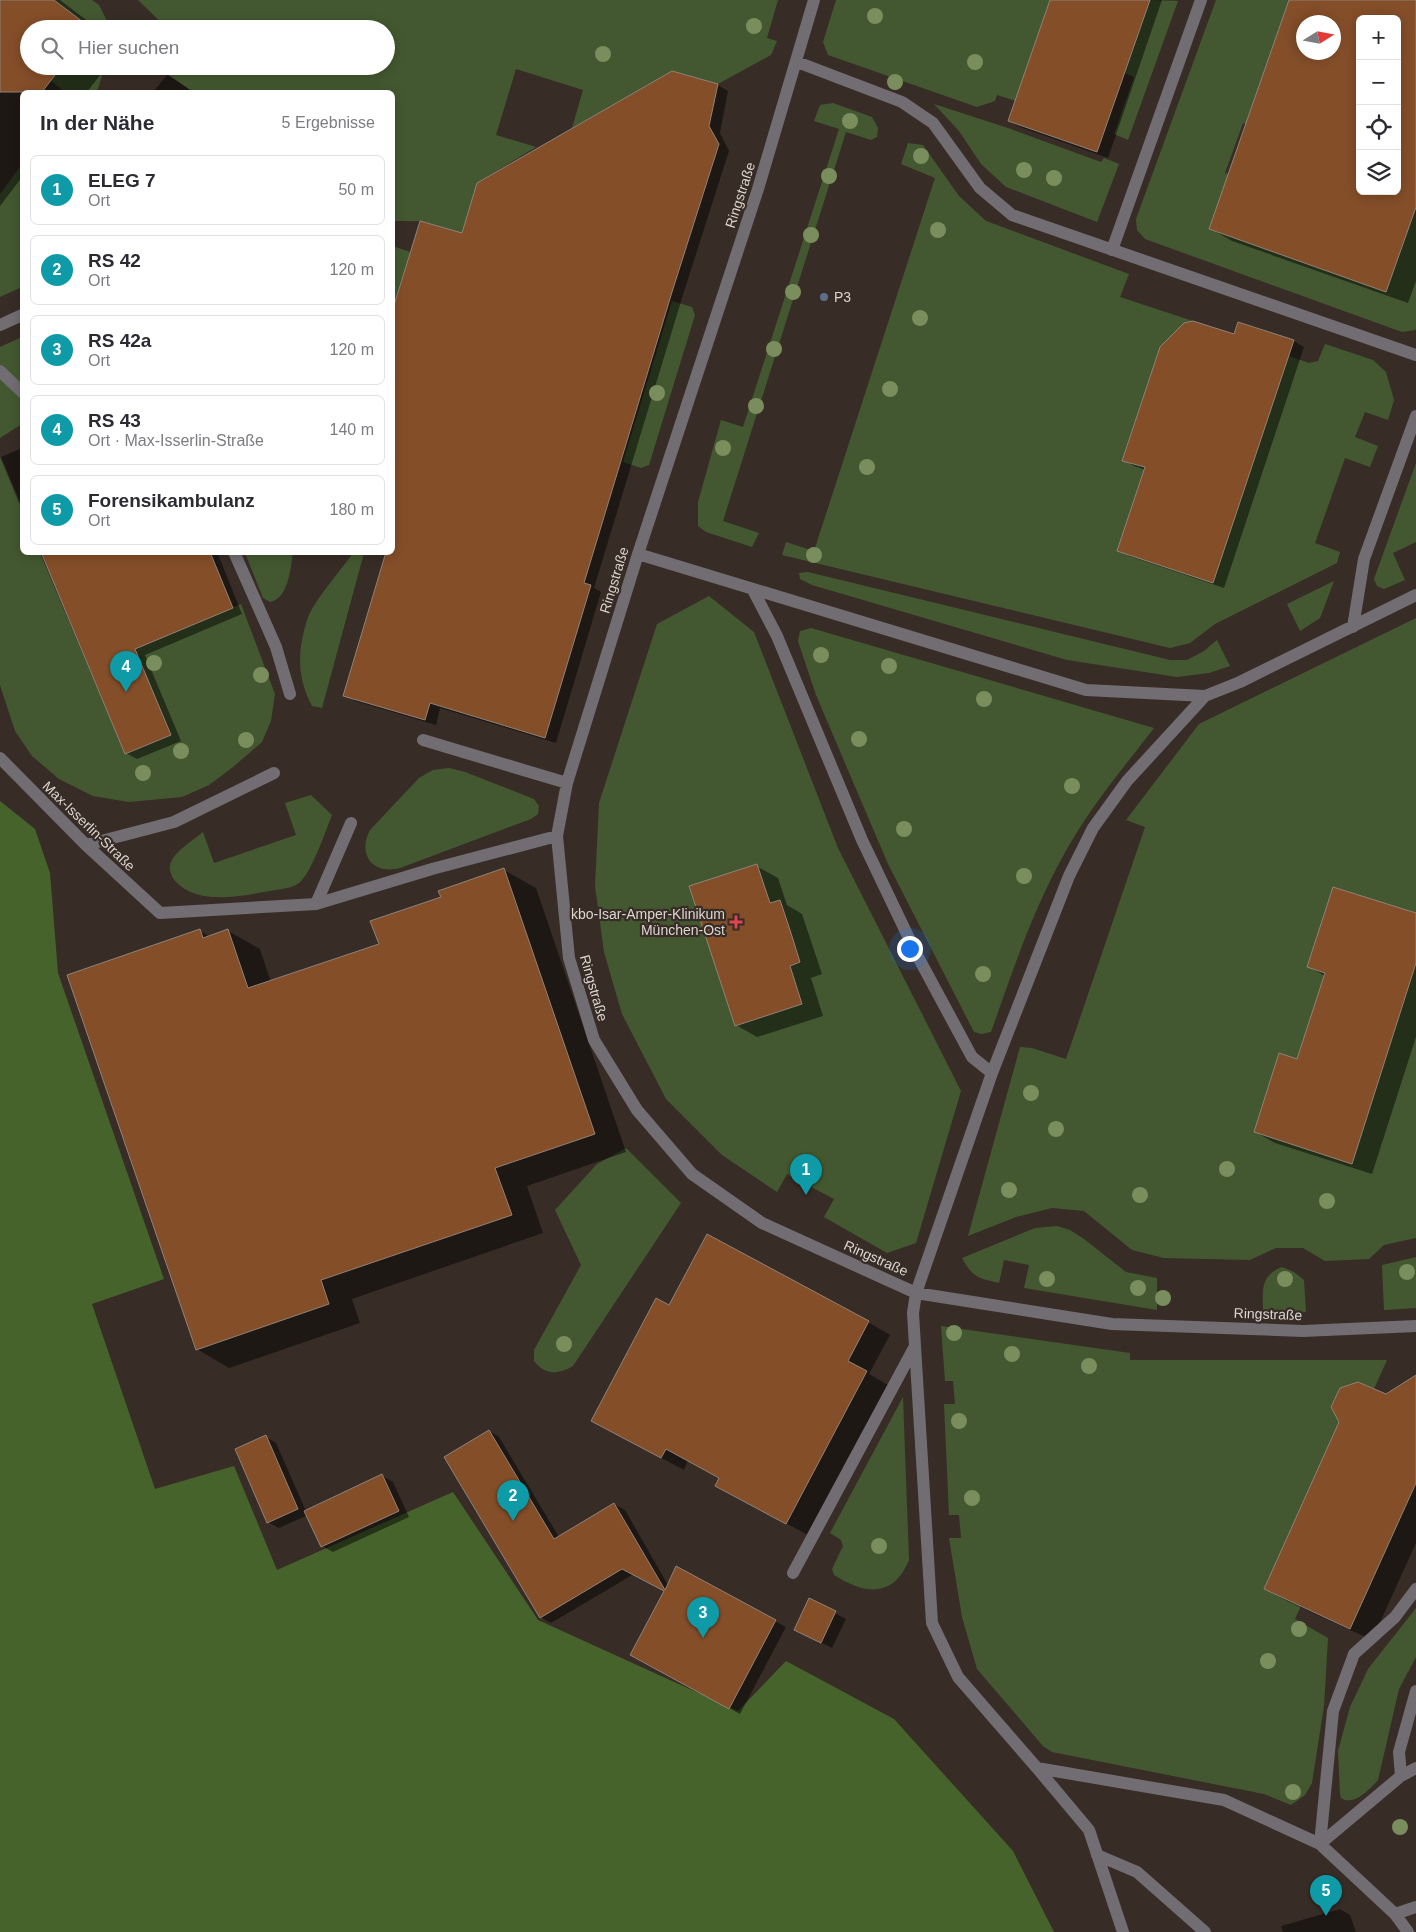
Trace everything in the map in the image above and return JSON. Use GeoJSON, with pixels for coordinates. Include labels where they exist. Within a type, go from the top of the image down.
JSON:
{"type":"FeatureCollection","features":[{"type":"Feature","properties":{"kind":"street","name":"Ringstraße"},"geometry":{"type":"LineString","coordinates":[[814,0],[755,199],[638,554],[567,783],[557,836],[569,958],[594,1040],[637,1110],[692,1174],[762,1223],[916,1293],[1112,1324],[1303,1331],[1416,1326]]}},
{"type":"Feature","properties":{"kind":"street"},"geometry":{"type":"LineString","coordinates":[[1112,250],[1201,0]]}},
{"type":"Feature","properties":{"kind":"street"},"geometry":{"type":"LineString","coordinates":[[797,62],[902,102],[933,123],[980,188],[1012,215],[1416,355]]}},
{"type":"Feature","properties":{"kind":"street"},"geometry":{"type":"LineString","coordinates":[[0,325],[20,316]]}},
{"type":"Feature","properties":{"kind":"street"},"geometry":{"type":"LineString","coordinates":[[0,371],[20,390]]}},
{"type":"Feature","properties":{"kind":"street"},"geometry":{"type":"LineString","coordinates":[[1353,627],[1364,559],[1416,416]]}},
{"type":"Feature","properties":{"kind":"street"},"geometry":{"type":"LineString","coordinates":[[638,554],[1086,690],[1205,696],[1240,682],[1416,595]]}},
{"type":"Feature","properties":{"kind":"street"},"geometry":{"type":"LineString","coordinates":[[235,555],[276,647],[290,694]]}},
{"type":"Feature","properties":{"kind":"street"},"geometry":{"type":"LineString","coordinates":[[754,590],[777,636],[862,840],[917,955],[972,1056],[992,1073]]}},
{"type":"Feature","properties":{"kind":"street"},"geometry":{"type":"LineString","coordinates":[[1123,1932],[1089,1830],[958,1677],[932,1623],[914,1313],[916,1293],[927,1257],[992,1073],[1069,876],[1093,828],[1126,782],[1205,696]]}},
{"type":"Feature","properties":{"kind":"street"},"geometry":{"type":"LineString","coordinates":[[423,740],[567,783]]}},
{"type":"Feature","properties":{"kind":"street","name":"Max-Isserlin-Straße"},"geometry":{"type":"LineString","coordinates":[[0,758],[86,845],[160,914],[316,904]]}},
{"type":"Feature","properties":{"kind":"street"},"geometry":{"type":"LineString","coordinates":[[86,845],[174,822],[274,772]]}},
{"type":"Feature","properties":{"kind":"street"},"geometry":{"type":"LineString","coordinates":[[316,904],[351,823]]}},
{"type":"Feature","properties":{"kind":"street"},"geometry":{"type":"LineString","coordinates":[[316,904],[557,836]]}},
{"type":"Feature","properties":{"kind":"street"},"geometry":{"type":"LineString","coordinates":[[793,1573],[915,1346]]}},
{"type":"Feature","properties":{"kind":"street"},"geometry":{"type":"LineString","coordinates":[[1320,1844],[1333,1712],[1354,1654],[1395,1618],[1416,1589]]}},
{"type":"Feature","properties":{"kind":"street"},"geometry":{"type":"LineString","coordinates":[[1401,1776],[1399,1752],[1416,1691]]}},
{"type":"Feature","properties":{"kind":"street"},"geometry":{"type":"LineString","coordinates":[[1037,1768],[1224,1800],[1320,1844],[1395,1914],[1408,1932]]}},
{"type":"Feature","properties":{"kind":"street"},"geometry":{"type":"LineString","coordinates":[[1320,1844],[1401,1776],[1416,1768]]}},
{"type":"Feature","properties":{"kind":"street"},"geometry":{"type":"LineString","coordinates":[[1097,1855],[1137,1872],[1205,1932]]}},
{"type":"Feature","properties":{"kind":"street"},"geometry":{"type":"LineString","coordinates":[[1395,1914],[1416,1907]]}},
{"type":"Feature","properties":{"kind":"green space"},"geometry":{"type":"Polygon","coordinates":[[[55,0],[92,0],[99,5],[106,20],[80,20],[55,0]]]}},
{"type":"Feature","properties":{"kind":"green space"},"geometry":{"type":"Polygon","coordinates":[[[138,0],[778,0],[767,38],[777,41],[771,55],[718,84],[672,71],[572,128],[583,90],[516,69],[496,135],[536,147],[477,183],[469,210],[523,252],[420,221],[395,221],[395,90],[190,90],[169,75],[395,75],[395,20],[159,20],[138,0]]]}},
{"type":"Feature","properties":{"kind":"green space"},"geometry":{"type":"Polygon","coordinates":[[[836,0],[1050,0],[1016,101],[997,95],[995,101],[977,107],[828,55],[823,42],[836,0]]]}},
{"type":"Feature","properties":{"kind":"green space"},"geometry":{"type":"Polygon","coordinates":[[[1150,0],[1178,1],[1128,140],[1114,134],[1134,77],[1125,73],[1150,0]]]}},
{"type":"Feature","properties":{"kind":"green space"},"geometry":{"type":"Polygon","coordinates":[[[1216,0],[1289,0],[1246,124],[1243,123],[1225,173],[1229,174],[1209,229],[1386,291],[1416,207],[1415,330],[1402,332],[1145,239],[1137,230],[1136,219],[1216,0]]]}},
{"type":"Feature","properties":{"kind":"green space"},"geometry":{"type":"Polygon","coordinates":[[[55,75],[102,75],[98,90],[62,90],[51,81],[55,75]]]}},
{"type":"Feature","properties":{"kind":"green space"},"geometry":{"type":"Polygon","coordinates":[[[833,103],[872,117],[878,128],[877,137],[871,140],[846,132],[723,521],[759,533],[752,547],[706,532],[698,526],[698,502],[721,420],[743,427],[839,129],[814,121],[820,105],[833,103]]]}},
{"type":"Feature","properties":{"kind":"green space"},"geometry":{"type":"Polygon","coordinates":[[[934,104],[1008,128],[1101,162],[1104,158],[1119,164],[1097,222],[1006,187],[981,164],[959,131],[934,104]]]}},
{"type":"Feature","properties":{"kind":"green space"},"geometry":{"type":"Polygon","coordinates":[[[908,143],[923,145],[959,196],[986,221],[1129,274],[1120,297],[1193,321],[1184,323],[1159,350],[1122,460],[1145,467],[1117,551],[1213,583],[1289,356],[1309,363],[1318,361],[1325,344],[1373,360],[1386,372],[1394,400],[1388,420],[1365,412],[1355,437],[1378,446],[1370,467],[1345,458],[1315,543],[1340,552],[1337,563],[1215,624],[1190,643],[1170,648],[782,555],[786,542],[814,551],[935,178],[901,164],[908,143]]]}},
{"type":"Feature","properties":{"kind":"green space"},"geometry":{"type":"Polygon","coordinates":[[[20,167],[20,288],[0,297],[0,194],[20,167]]]}},
{"type":"Feature","properties":{"kind":"green space"},"geometry":{"type":"Polygon","coordinates":[[[395,247],[410,252],[395,305],[395,247]]]}},
{"type":"Feature","properties":{"kind":"green space"},"geometry":{"type":"Polygon","coordinates":[[[672,301],[692,307],[695,315],[649,465],[641,468],[623,462],[672,301]]]}},
{"type":"Feature","properties":{"kind":"green space"},"geometry":{"type":"Polygon","coordinates":[[[20,338],[20,425],[0,438],[0,347],[20,338]]]}},
{"type":"Feature","properties":{"kind":"green space"},"geometry":{"type":"Polygon","coordinates":[[[0,457],[20,505],[20,555],[41,555],[125,754],[171,735],[135,649],[241,604],[275,694],[271,721],[262,742],[209,785],[182,797],[129,802],[93,796],[59,779],[32,756],[15,731],[0,685],[0,457]]]}},
{"type":"Feature","properties":{"kind":"green space"},"geometry":{"type":"Polygon","coordinates":[[[1416,463],[1416,542],[1393,553],[1405,580],[1384,589],[1377,586],[1374,579],[1416,463]]]}},
{"type":"Feature","properties":{"kind":"green space"},"geometry":{"type":"Polygon","coordinates":[[[246,555],[293,555],[288,582],[281,595],[270,602],[263,598],[246,555]]]}},
{"type":"Feature","properties":{"kind":"green space"},"geometry":{"type":"Polygon","coordinates":[[[352,555],[363,555],[322,708],[312,706],[304,688],[300,669],[300,651],[309,614],[352,555]]]}},
{"type":"Feature","properties":{"kind":"green space"},"geometry":{"type":"Polygon","coordinates":[[[808,572],[1170,660],[1187,660],[1204,651],[1217,640],[1230,666],[1209,673],[1177,677],[1067,660],[812,585],[800,579],[799,573],[808,572]]]}},
{"type":"Feature","properties":{"kind":"green space"},"geometry":{"type":"Polygon","coordinates":[[[1334,581],[1320,618],[1300,631],[1287,604],[1334,581]]]}},
{"type":"Feature","properties":{"kind":"green space"},"geometry":{"type":"Polygon","coordinates":[[[709,596],[754,632],[838,848],[961,1091],[916,1243],[887,1253],[824,1217],[834,1199],[787,1174],[777,1192],[722,1155],[666,1099],[622,1014],[604,952],[595,886],[599,803],[657,624],[709,596]]]}},
{"type":"Feature","properties":{"kind":"green space"},"geometry":{"type":"Polygon","coordinates":[[[1416,618],[1416,1238],[1384,1245],[1369,1259],[1325,1261],[1303,1248],[1276,1248],[1250,1260],[1164,1258],[1132,1250],[1084,1211],[1052,1208],[1016,1217],[968,1236],[1020,1047],[1032,1048],[1066,1059],[1145,827],[1126,820],[1199,724],[1416,618]]]}},
{"type":"Feature","properties":{"kind":"green space"},"geometry":{"type":"Polygon","coordinates":[[[811,628],[1154,728],[1086,817],[1055,871],[1025,939],[991,1032],[982,1034],[974,1032],[888,864],[816,695],[798,641],[800,631],[811,628]]]}},
{"type":"Feature","properties":{"kind":"green space"},"geometry":{"type":"Polygon","coordinates":[[[449,768],[465,772],[534,799],[539,806],[538,814],[531,819],[400,868],[382,869],[375,866],[370,861],[365,847],[370,830],[419,778],[433,770],[449,768]]]}},
{"type":"Feature","properties":{"kind":"green space"},"geometry":{"type":"Polygon","coordinates":[[[311,795],[332,815],[308,871],[304,878],[296,885],[285,889],[233,897],[220,897],[195,894],[184,889],[173,879],[170,868],[174,856],[203,832],[214,863],[296,835],[285,803],[311,795]]]}},
{"type":"Feature","properties":{"kind":"green space"},"geometry":{"type":"Polygon","coordinates":[[[0,801],[35,829],[50,873],[58,973],[164,1279],[92,1304],[155,1489],[234,1466],[277,1570],[453,1492],[538,1620],[738,1711],[786,1661],[894,1719],[1013,1851],[1054,1932],[0,1932],[0,801]]]}},
{"type":"Feature","properties":{"kind":"green space"},"geometry":{"type":"Polygon","coordinates":[[[626,1148],[681,1203],[573,1366],[557,1372],[547,1371],[538,1366],[534,1361],[534,1350],[581,1265],[555,1210],[597,1164],[626,1148]]]}},
{"type":"Feature","properties":{"kind":"green space"},"geometry":{"type":"Polygon","coordinates":[[[1057,1226],[1070,1230],[1084,1239],[1126,1272],[1157,1278],[1157,1310],[1024,1288],[1029,1265],[1004,1260],[999,1283],[986,1280],[969,1270],[962,1258],[1035,1228],[1057,1226]]]}},
{"type":"Feature","properties":{"kind":"green space"},"geometry":{"type":"Polygon","coordinates":[[[1416,1257],[1416,1308],[1384,1310],[1382,1265],[1416,1257]]]}},
{"type":"Feature","properties":{"kind":"green space"},"geometry":{"type":"Polygon","coordinates":[[[1282,1267],[1294,1272],[1304,1280],[1306,1312],[1263,1313],[1263,1292],[1266,1280],[1269,1275],[1282,1267]]]}},
{"type":"Feature","properties":{"kind":"green space"},"geometry":{"type":"Polygon","coordinates":[[[941,1326],[1130,1353],[1130,1360],[1387,1360],[1374,1389],[1358,1382],[1340,1388],[1331,1407],[1339,1422],[1264,1589],[1301,1606],[1295,1619],[1328,1638],[1324,1706],[1312,1783],[1305,1795],[1291,1805],[1264,1794],[1052,1752],[1043,1746],[977,1669],[962,1617],[949,1538],[961,1538],[959,1515],[949,1515],[944,1404],[955,1404],[953,1381],[945,1381],[941,1326]]]}},
{"type":"Feature","properties":{"kind":"green space"},"geometry":{"type":"Polygon","coordinates":[[[903,1397],[909,1560],[895,1581],[886,1587],[867,1589],[856,1586],[834,1575],[832,1569],[843,1546],[841,1540],[830,1533],[903,1397]]]}},
{"type":"Feature","properties":{"kind":"green space"},"geometry":{"type":"Polygon","coordinates":[[[1416,1608],[1416,1657],[1399,1689],[1378,1780],[1361,1796],[1356,1799],[1346,1800],[1341,1798],[1340,1794],[1338,1751],[1350,1707],[1368,1669],[1416,1608]]]}},
{"type":"Feature","properties":{"kind":"building"},"geometry":{"type":"Polygon","coordinates":[[[0,0],[54,0],[80,20],[20,20],[20,75],[55,75],[44,90],[0,92],[0,0]]]}},
{"type":"Feature","properties":{"kind":"building"},"geometry":{"type":"Polygon","coordinates":[[[1050,0],[1150,0],[1097,152],[1008,121],[1050,0]]]}},
{"type":"Feature","properties":{"kind":"building"},"geometry":{"type":"Polygon","coordinates":[[[1289,0],[1416,0],[1416,207],[1386,292],[1209,229],[1289,0]]]}},
{"type":"Feature","properties":{"kind":"building"},"geometry":{"type":"Polygon","coordinates":[[[672,71],[718,84],[709,126],[719,144],[584,583],[591,585],[545,738],[430,703],[425,720],[343,696],[385,555],[395,555],[395,302],[420,221],[462,233],[477,183],[672,71]]]}},
{"type":"Feature","properties":{"kind":"building"},"geometry":{"type":"Polygon","coordinates":[[[1193,321],[1234,334],[1238,322],[1294,340],[1213,583],[1117,551],[1145,467],[1122,461],[1160,347],[1184,323],[1193,321]]]}},
{"type":"Feature","properties":{"kind":"building"},"geometry":{"type":"Polygon","coordinates":[[[42,555],[211,555],[233,608],[135,649],[171,735],[125,754],[42,555]]]}},
{"type":"Feature","properties":{"kind":"building"},"geometry":{"type":"Polygon","coordinates":[[[757,864],[770,903],[780,900],[790,930],[800,962],[790,966],[802,1004],[735,1026],[689,886],[757,864]]]}},
{"type":"Feature","properties":{"kind":"building"},"geometry":{"type":"Polygon","coordinates":[[[504,868],[595,1134],[495,1168],[512,1215],[321,1280],[329,1304],[196,1350],[67,975],[200,929],[203,938],[228,929],[248,988],[379,944],[370,921],[441,897],[438,891],[504,868]]]}},
{"type":"Feature","properties":{"kind":"building"},"geometry":{"type":"Polygon","coordinates":[[[1333,887],[1416,913],[1416,963],[1352,1164],[1254,1132],[1279,1053],[1297,1059],[1325,973],[1307,967],[1333,887]]]}},
{"type":"Feature","properties":{"kind":"building"},"geometry":{"type":"Polygon","coordinates":[[[707,1234],[869,1321],[848,1361],[867,1371],[786,1524],[715,1486],[719,1478],[666,1449],[661,1458],[591,1421],[656,1298],[669,1305],[707,1234]]]}},
{"type":"Feature","properties":{"kind":"building"},"geometry":{"type":"Polygon","coordinates":[[[1416,1375],[1416,1483],[1350,1629],[1264,1589],[1339,1422],[1331,1407],[1340,1388],[1358,1382],[1386,1394],[1416,1375]]]}},
{"type":"Feature","properties":{"kind":"building"},"geometry":{"type":"Polygon","coordinates":[[[489,1430],[554,1539],[614,1503],[665,1590],[676,1566],[776,1620],[729,1709],[630,1655],[664,1591],[622,1569],[540,1618],[444,1457],[489,1430]]]}},
{"type":"Feature","properties":{"kind":"building"},"geometry":{"type":"Polygon","coordinates":[[[266,1435],[298,1509],[267,1523],[235,1449],[266,1435]]]}},
{"type":"Feature","properties":{"kind":"building"},"geometry":{"type":"Polygon","coordinates":[[[382,1474],[399,1511],[321,1547],[304,1511],[382,1474]]]}},
{"type":"Feature","properties":{"kind":"building"},"geometry":{"type":"Polygon","coordinates":[[[809,1598],[836,1611],[821,1643],[794,1630],[809,1598]]]}},
{"type":"Feature","properties":{"kind":"place","name":"P3"},"geometry":{"type":"Point","coordinates":[824,297]}},
{"type":"Feature","properties":{"kind":"place","name":"RS 43"},"geometry":{"type":"Point","coordinates":[126,692]}},
{"type":"Feature","properties":{"kind":"place","name":"kbo-Isar-Amper-Klinikum München-Ost"},"geometry":{"type":"Point","coordinates":[736,922]}},
{"type":"Feature","properties":{"kind":"place","name":"ELEG 7"},"geometry":{"type":"Point","coordinates":[806,1195]}},
{"type":"Feature","properties":{"kind":"place","name":"RS 42"},"geometry":{"type":"Point","coordinates":[513,1521]}},
{"type":"Feature","properties":{"kind":"place","name":"RS 42a"},"geometry":{"type":"Point","coordinates":[703,1638]}},
{"type":"Feature","properties":{"kind":"place","name":"Forensikambulanz"},"geometry":{"type":"Point","coordinates":[1326,1916]}}]}
